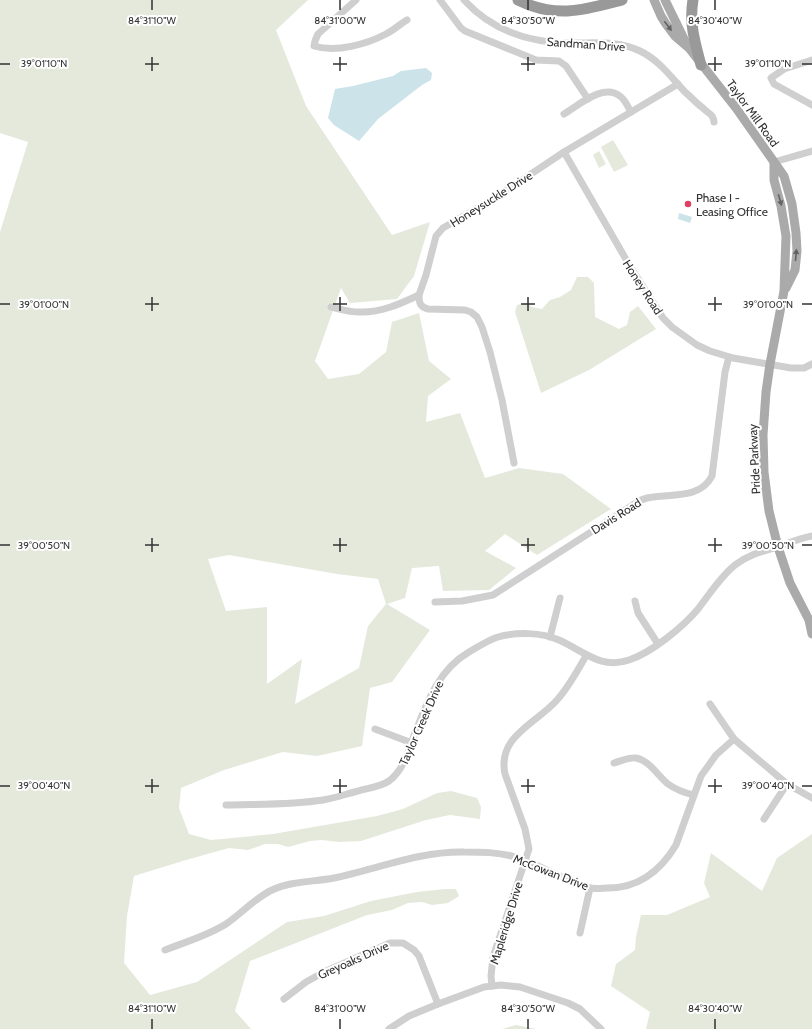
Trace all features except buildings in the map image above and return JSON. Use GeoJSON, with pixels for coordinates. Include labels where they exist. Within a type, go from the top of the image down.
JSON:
{"type":"FeatureCollection","features":[{"type":"Feature","properties":{"kind":"highway"},"geometry":{"type":"LineString","coordinates":[[518,0],[537,8],[556,12],[585,10],[622,0]]}},
{"type":"Feature","properties":{"kind":"highway"},"geometry":{"type":"LineString","coordinates":[[693,0],[691,19],[701,65]]}},
{"type":"Feature","properties":{"kind":"main road","name":"Taylor Mill Road"},"geometry":{"type":"LineString","coordinates":[[654,0],[666,24],[675,36],[689,48]]}},
{"type":"Feature","properties":{"kind":"main road","name":"Taylor Mill Road"},"geometry":{"type":"LineString","coordinates":[[666,0],[689,48],[736,108],[774,162]]}},
{"type":"Feature","properties":{"kind":"main road","name":"Pride Parkway"},"geometry":{"type":"LineString","coordinates":[[774,162],[774,180],[781,206],[786,236],[784,291],[770,364],[764,415],[763,453],[769,511],[778,547],[790,583],[810,621],[812,634]]}},
{"type":"Feature","properties":{"kind":"street"},"geometry":{"type":"LineString","coordinates":[[356,0],[318,34],[314,46],[336,49],[364,43],[387,34],[407,20]]}},
{"type":"Feature","properties":{"kind":"street"},"geometry":{"type":"LineString","coordinates":[[440,0],[461,28],[465,31],[536,60],[562,62],[588,99]]}},
{"type":"Feature","properties":{"kind":"street","name":"Sandman Drive"},"geometry":{"type":"LineString","coordinates":[[464,0],[473,9],[499,28],[518,36],[546,43],[624,45],[640,51],[654,60],[712,116],[714,122]]}},
{"type":"Feature","properties":{"kind":"street"},"geometry":{"type":"LineString","coordinates":[[812,60],[784,69],[771,78],[774,84],[812,105]]}},
{"type":"Feature","properties":{"kind":"street","name":"Honeysuckle Drive"},"geometry":{"type":"LineString","coordinates":[[419,295],[436,236],[441,230],[564,152],[678,84]]}},
{"type":"Feature","properties":{"kind":"street"},"geometry":{"type":"LineString","coordinates":[[564,114],[602,92],[612,92],[620,96],[632,112]]}},
{"type":"Feature","properties":{"kind":"street","name":"Taylor Mill Road"},"geometry":{"type":"LineString","coordinates":[[774,162],[812,151]]}},
{"type":"Feature","properties":{"kind":"street","name":"Honey Road"},"geometry":{"type":"LineString","coordinates":[[564,152],[630,268],[663,318],[683,336],[697,345],[729,357],[798,368],[804,368],[812,364]]}},
{"type":"Feature","properties":{"kind":"street"},"geometry":{"type":"LineString","coordinates":[[331,307],[353,312],[372,312],[397,305],[419,295],[420,305],[428,310],[464,310],[471,312],[477,317],[482,327],[490,352],[502,400],[514,463]]}},
{"type":"Feature","properties":{"kind":"street","name":"Davis Road"},"geometry":{"type":"LineString","coordinates":[[435,602],[462,601],[493,595],[636,503],[646,498],[698,491],[708,483],[712,476],[725,372],[729,357]]}},
{"type":"Feature","properties":{"kind":"street","name":"Taylor Creek Drive"},"geometry":{"type":"LineString","coordinates":[[226,804],[324,800],[384,784],[401,768],[412,744],[428,700],[436,684],[455,662],[467,653],[498,637],[523,634],[539,635],[559,640],[586,656],[604,662],[615,663],[638,657],[670,636],[689,619],[736,564],[752,554],[812,536]]}},
{"type":"Feature","properties":{"kind":"street"},"geometry":{"type":"LineString","coordinates":[[550,637],[560,598]]}},
{"type":"Feature","properties":{"kind":"street"},"geometry":{"type":"LineString","coordinates":[[634,601],[638,613],[658,644]]}},
{"type":"Feature","properties":{"kind":"street","name":"Mapleridge Drive"},"geometry":{"type":"LineString","coordinates":[[492,986],[491,976],[493,957],[529,849],[528,837],[505,774],[505,751],[515,736],[548,709],[564,692],[586,656]]}},
{"type":"Feature","properties":{"kind":"street"},"geometry":{"type":"LineString","coordinates":[[710,704],[734,740],[787,784],[812,798]]}},
{"type":"Feature","properties":{"kind":"street"},"geometry":{"type":"LineString","coordinates":[[375,729],[412,744]]}},
{"type":"Feature","properties":{"kind":"street","name":"McCowan Drive"},"geometry":{"type":"LineString","coordinates":[[165,950],[208,933],[225,924],[263,895],[285,885],[334,878],[425,856],[444,853],[497,853],[514,856],[590,888],[614,888],[630,885],[640,881],[657,869],[670,854],[676,845],[701,776],[716,755],[734,740]]}},
{"type":"Feature","properties":{"kind":"street"},"geometry":{"type":"LineString","coordinates":[[614,763],[635,758],[643,761],[668,784],[676,789],[694,795]]}},
{"type":"Feature","properties":{"kind":"street"},"geometry":{"type":"LineString","coordinates":[[764,819],[787,784]]}},
{"type":"Feature","properties":{"kind":"street"},"geometry":{"type":"LineString","coordinates":[[580,933],[590,888]]}},
{"type":"Feature","properties":{"kind":"street","name":"Greyoaks Drive"},"geometry":{"type":"LineString","coordinates":[[284,999],[306,982],[324,972],[386,944],[400,942],[414,950],[419,956],[438,1004]]}},
{"type":"Feature","properties":{"kind":"street"},"geometry":{"type":"LineString","coordinates":[[389,1029],[409,1016],[438,1004],[475,990],[501,985],[520,987],[568,1003],[580,1010],[601,1029]]}},
{"type":"Feature","properties":{"kind":"shaded area"},"geometry":{"type":"Polygon","coordinates":[[[0,0],[308,0],[276,30],[306,106],[392,235],[430,222],[414,276],[397,299],[350,303],[341,288],[315,361],[328,379],[359,374],[386,352],[392,322],[419,313],[429,361],[451,379],[428,396],[426,422],[460,413],[485,478],[519,468],[563,474],[611,509],[537,555],[505,534],[485,551],[516,568],[489,590],[443,591],[439,566],[412,568],[405,598],[387,604],[430,630],[392,682],[370,688],[362,746],[317,756],[283,752],[224,770],[181,788],[179,808],[189,834],[211,840],[273,834],[377,816],[403,809],[437,793],[451,791],[477,798],[481,807],[480,819],[450,815],[426,820],[361,841],[339,842],[322,840],[310,841],[288,847],[278,844],[265,844],[248,850],[229,848],[134,876],[127,916],[124,963],[150,995],[197,982],[287,922],[324,916],[371,901],[417,892],[456,889],[459,896],[448,903],[432,905],[422,902],[408,903],[392,910],[367,915],[250,961],[235,1011],[251,1029],[0,1029],[0,232],[28,142],[0,133],[0,0]],[[229,555],[208,559],[226,611],[267,607],[267,684],[302,659],[295,704],[359,668],[368,626],[386,604],[378,579],[337,574],[229,555]]]}},
{"type":"Feature","properties":{"kind":"shaded area"},"geometry":{"type":"Polygon","coordinates":[[[613,140],[628,165],[614,172],[601,147],[613,140]]]}},
{"type":"Feature","properties":{"kind":"shaded area"},"geometry":{"type":"Polygon","coordinates":[[[599,151],[606,164],[599,168],[593,155],[599,151]]]}},
{"type":"Feature","properties":{"kind":"shaded area"},"geometry":{"type":"Polygon","coordinates":[[[577,277],[588,277],[594,283],[595,317],[619,329],[627,325],[630,312],[638,306],[656,329],[589,370],[541,393],[515,312],[517,305],[526,303],[532,307],[542,309],[550,300],[560,297],[571,290],[577,277]]]}},
{"type":"Feature","properties":{"kind":"shaded area"},"geometry":{"type":"Polygon","coordinates":[[[812,834],[812,1029],[646,1029],[650,1012],[611,986],[616,964],[635,950],[636,937],[641,915],[667,915],[710,897],[704,883],[711,853],[762,891],[777,858],[812,834]]]}},
{"type":"Feature","properties":{"kind":"shaded area"},"geometry":{"type":"Polygon","coordinates":[[[516,1025],[537,1029],[502,1029],[516,1025]]]}},
{"type":"Feature","properties":{"kind":"water"},"geometry":{"type":"Polygon","coordinates":[[[426,68],[432,73],[431,80],[422,85],[378,119],[359,141],[334,125],[328,118],[335,89],[393,76],[401,71],[426,68]]]}},
{"type":"Feature","properties":{"kind":"water"},"geometry":{"type":"Polygon","coordinates":[[[679,213],[692,217],[690,223],[678,219],[679,213]]]}},
{"type":"Feature","properties":{"kind":"place","name":"Phase I - Leasing Office"},"geometry":{"type":"Point","coordinates":[688,204]}}]}
